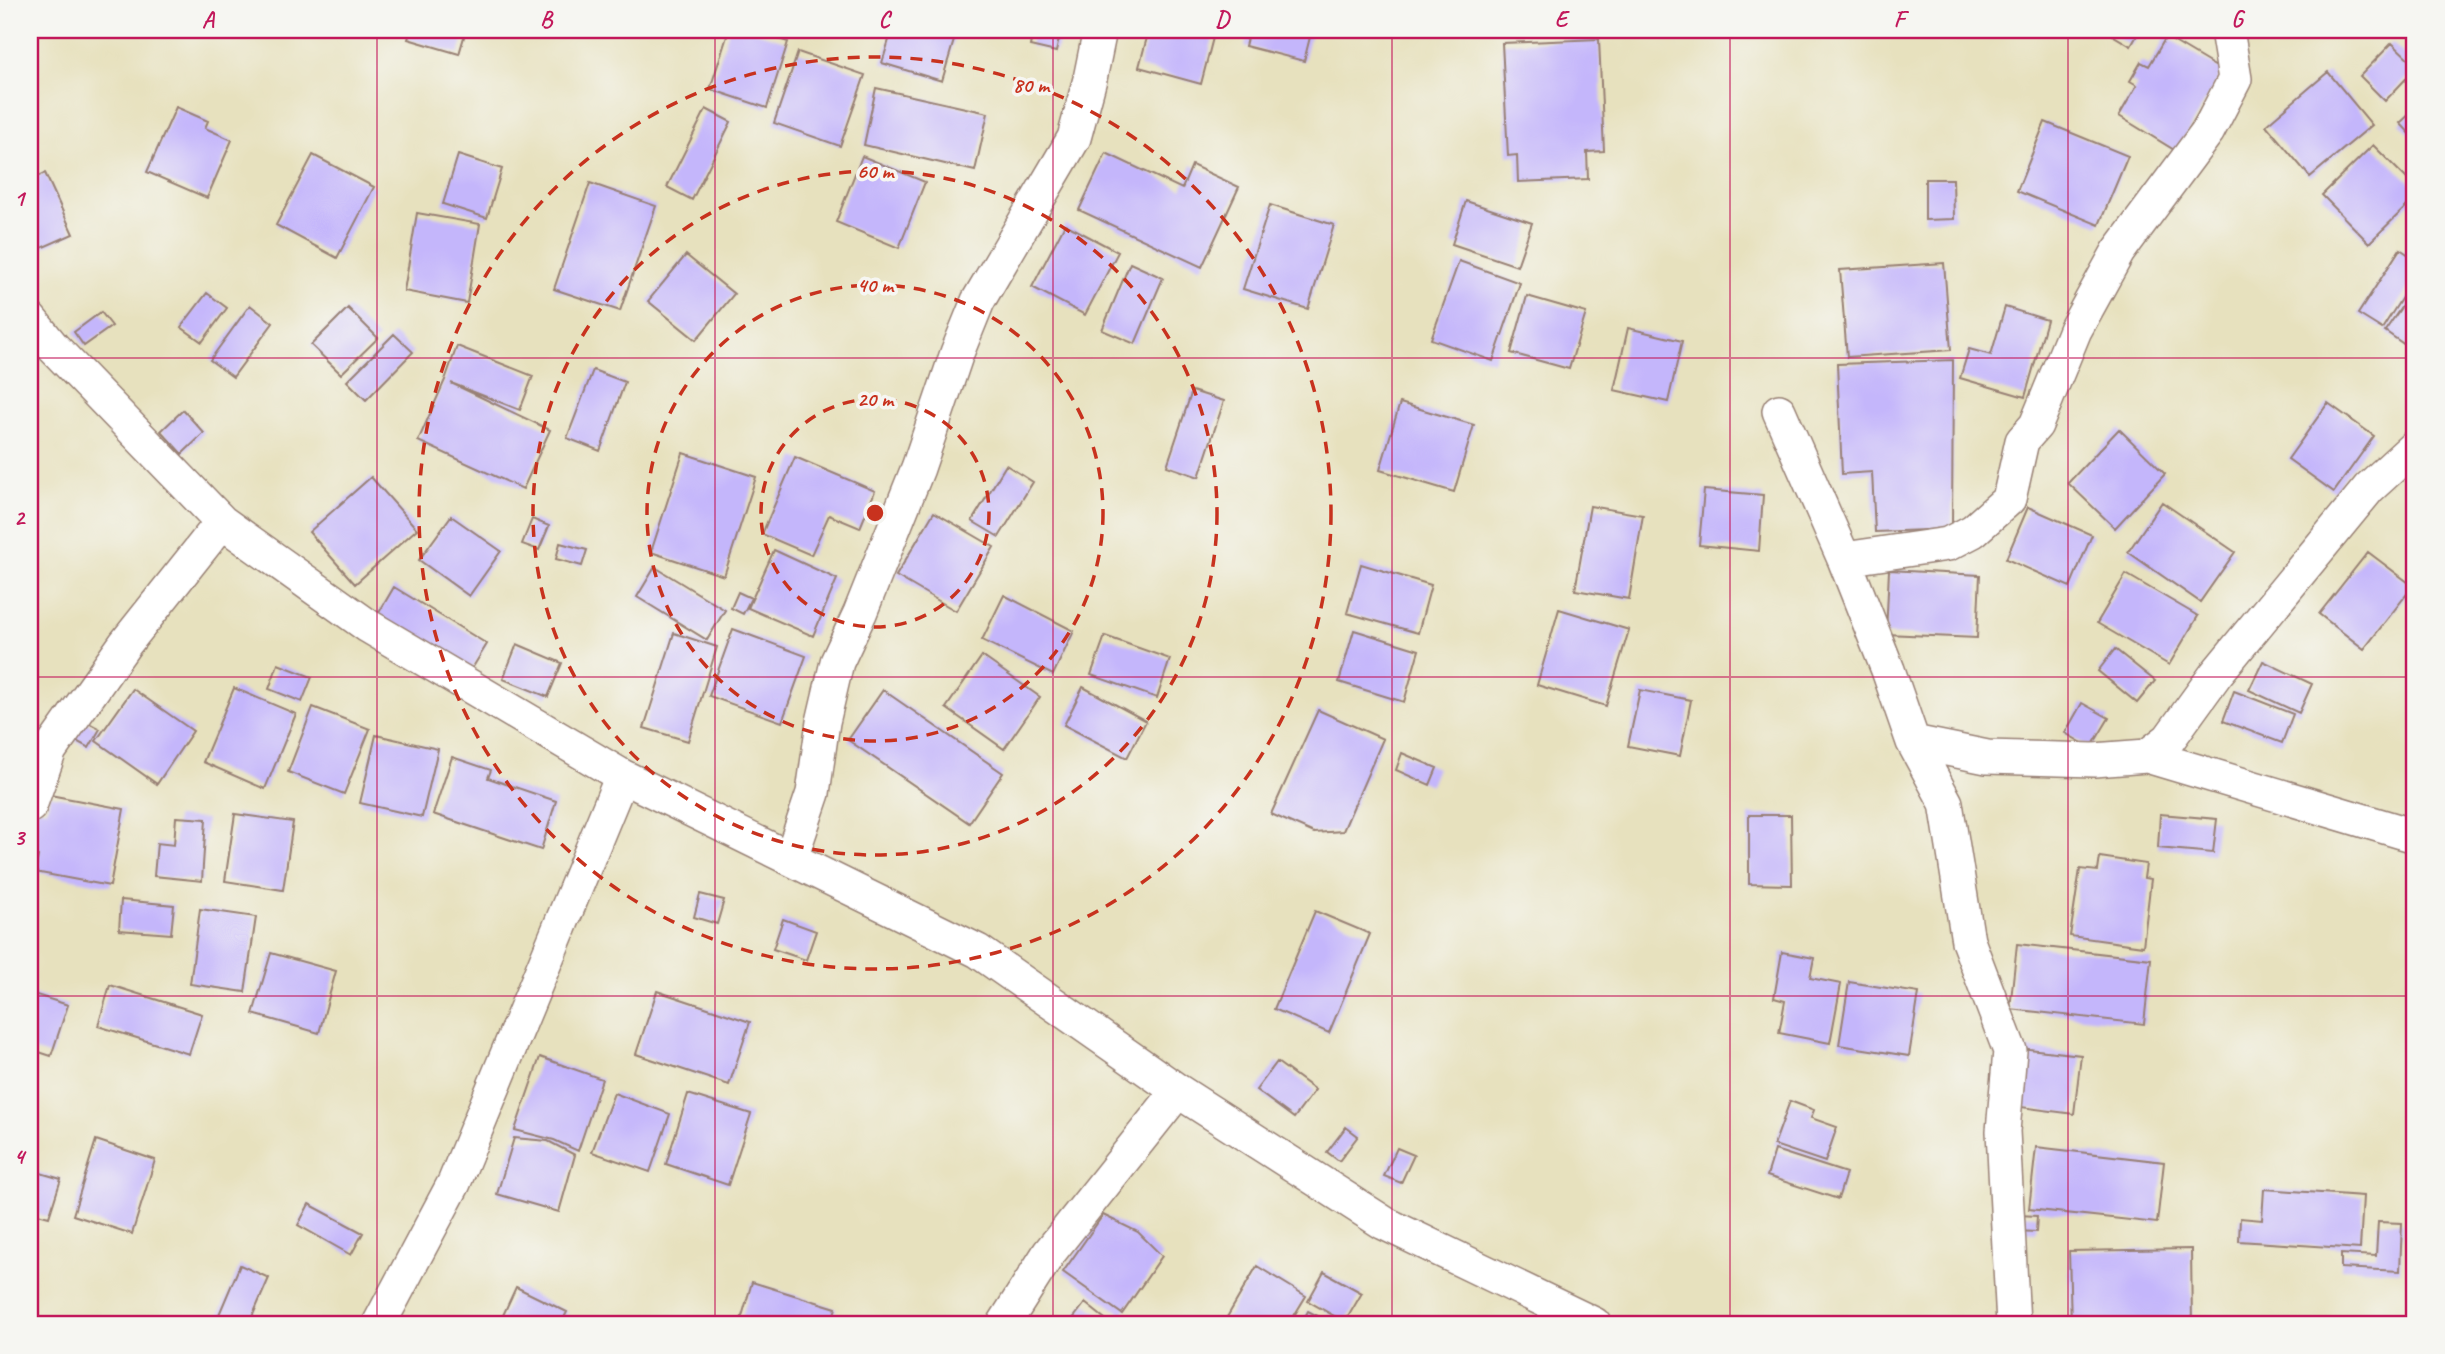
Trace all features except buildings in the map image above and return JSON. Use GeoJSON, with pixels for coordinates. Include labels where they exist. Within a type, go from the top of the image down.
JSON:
{"type":"FeatureCollection","features":[{"type":"Feature","properties":{"kind":"street"},"geometry":{"type":"LineString","coordinates":[[791,858],[813,793],[823,722],[837,662],[860,613],[918,468],[957,353],[978,301],[1074,138],[1100,30]]}},
{"type":"Feature","properties":{"kind":"street"},"geometry":{"type":"LineString","coordinates":[[1844,559],[1948,544],[1973,531],[2009,499],[2022,441],[2036,425],[2074,330],[2118,253],[2208,131],[2235,79],[2227,30]]}},
{"type":"Feature","properties":{"kind":"street"},"geometry":{"type":"LineString","coordinates":[[30,319],[53,347],[222,522],[368,626],[622,776],[978,951],[1178,1091],[1384,1223],[1594,1324]]}},
{"type":"Feature","properties":{"kind":"street"},"geometry":{"type":"LineString","coordinates":[[1779,411],[1844,559],[1913,741],[1945,803],[1968,941],[2010,1051],[2004,1130],[2013,1324]]}},
{"type":"Feature","properties":{"kind":"street"},"geometry":{"type":"LineString","coordinates":[[2147,756],[2169,739],[2216,674],[2369,488],[2415,446]]}},
{"type":"Feature","properties":{"kind":"street"},"geometry":{"type":"LineString","coordinates":[[30,806],[40,759],[125,644],[222,522]]}},
{"type":"Feature","properties":{"kind":"street"},"geometry":{"type":"LineString","coordinates":[[1913,741],[1987,757],[2094,760],[2147,756],[2415,836]]}},
{"type":"Feature","properties":{"kind":"street"},"geometry":{"type":"LineString","coordinates":[[379,1324],[454,1183],[622,776]]}},
{"type":"Feature","properties":{"kind":"street"},"geometry":{"type":"LineString","coordinates":[[1004,1324],[1049,1253],[1178,1091]]}}]}
